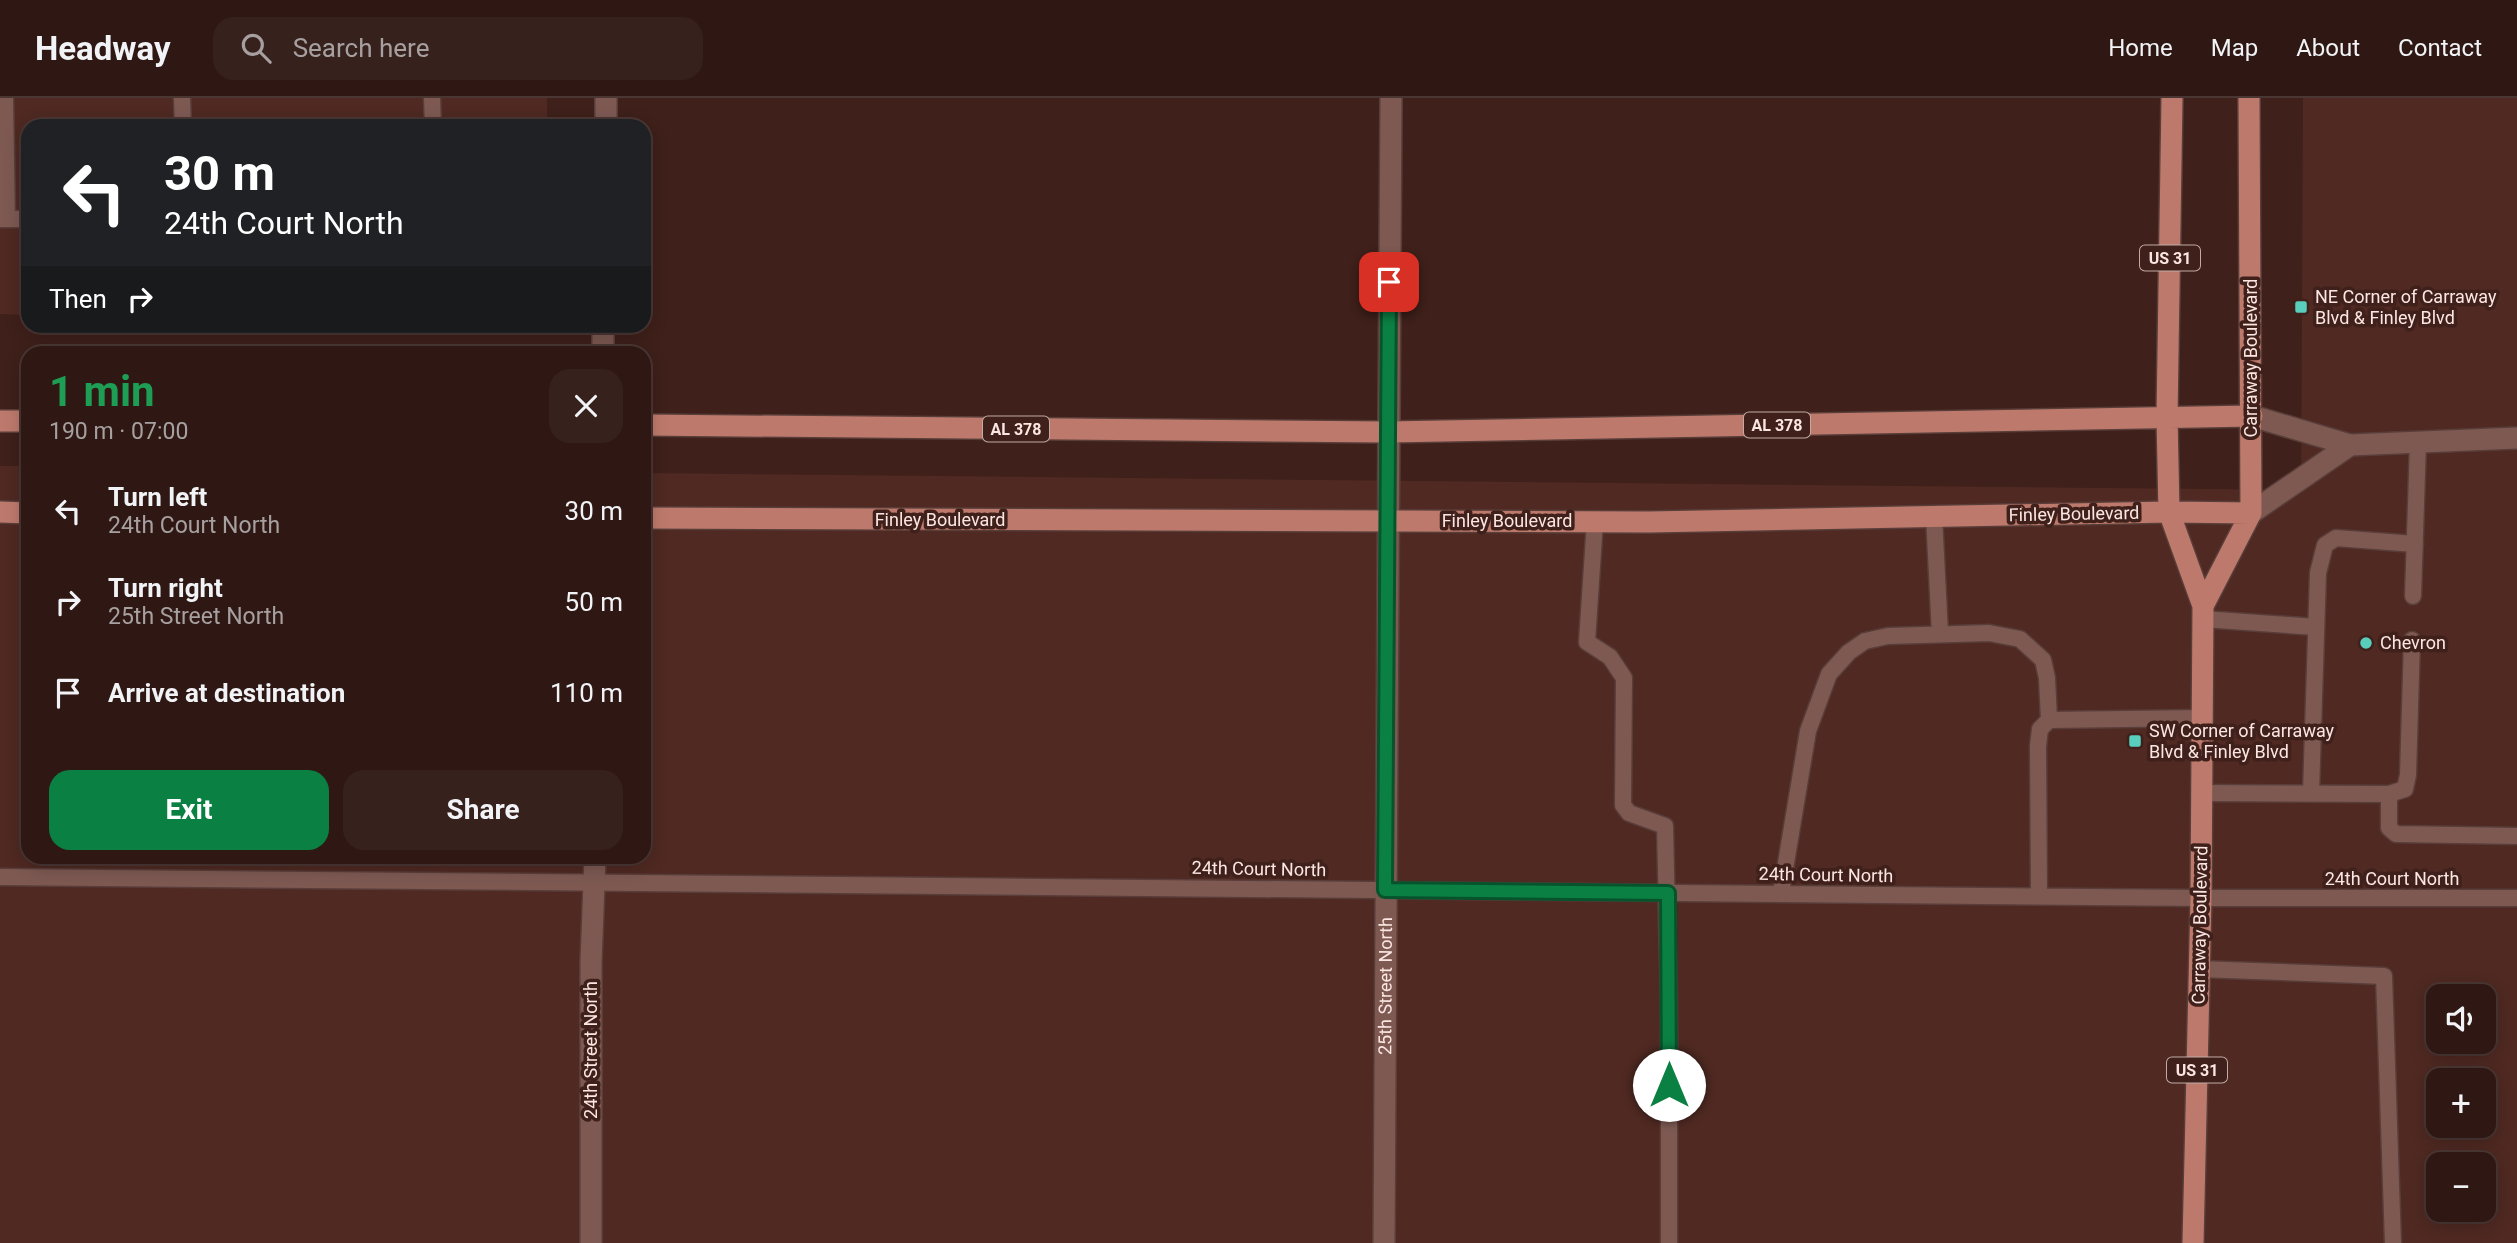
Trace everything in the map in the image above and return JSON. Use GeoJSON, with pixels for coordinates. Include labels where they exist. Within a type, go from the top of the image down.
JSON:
{"type":"FeatureCollection","features":[{"type":"Feature","properties":{"kind":"main road","name":"Carraway Boulevard"},"geometry":{"type":"LineString","coordinates":[[2172,98],[2167,417],[2169,512],[2203,613],[2201,898],[2193,1243]]}},
{"type":"Feature","properties":{"kind":"main road","name":"Carraway Boulevard"},"geometry":{"type":"LineString","coordinates":[[2203,613],[2251,513],[2249,98]]}},
{"type":"Feature","properties":{"kind":"main road","name":"AL 378"},"geometry":{"type":"LineString","coordinates":[[651,425],[1388,432],[2252,416]]}},
{"type":"Feature","properties":{"kind":"main road"},"geometry":{"type":"LineString","coordinates":[[0,421],[21,421]]}},
{"type":"Feature","properties":{"kind":"main road"},"geometry":{"type":"LineString","coordinates":[[0,512],[21,513]]}},
{"type":"Feature","properties":{"kind":"main road","name":"Finley Boulevard"},"geometry":{"type":"LineString","coordinates":[[651,519],[1595,522],[2169,512],[2251,513]]}},
{"type":"Feature","properties":{"kind":"street"},"geometry":{"type":"LineString","coordinates":[[606,98],[606,119]]}},
{"type":"Feature","properties":{"kind":"street","name":"25th Street North"},"geometry":{"type":"LineString","coordinates":[[1384,1243],[1391,98]]}},
{"type":"Feature","properties":{"kind":"street"},"geometry":{"type":"LineString","coordinates":[[2252,416],[2350,445],[2517,438]]}},
{"type":"Feature","properties":{"kind":"street"},"geometry":{"type":"LineString","coordinates":[[2251,513],[2350,445]]}},
{"type":"Feature","properties":{"kind":"street","name":"24th Street North"},"geometry":{"type":"LineString","coordinates":[[591,1243],[591,962],[595,864]]}},
{"type":"Feature","properties":{"kind":"lane"},"geometry":{"type":"LineString","coordinates":[[5,98],[3,219],[21,219]]}},
{"type":"Feature","properties":{"kind":"lane"},"geometry":{"type":"LineString","coordinates":[[182,98],[183,119]]}},
{"type":"Feature","properties":{"kind":"lane"},"geometry":{"type":"LineString","coordinates":[[432,98],[433,119]]}},
{"type":"Feature","properties":{"kind":"lane"},"geometry":{"type":"LineString","coordinates":[[2413,596],[2418,442]]}},
{"type":"Feature","properties":{"kind":"lane"},"geometry":{"type":"LineString","coordinates":[[1934,516],[1940,634]]}},
{"type":"Feature","properties":{"kind":"lane"},"geometry":{"type":"LineString","coordinates":[[1595,522],[1587,642],[1610,657],[1625,678],[1623,804],[1629,813],[1665,826],[1668,893],[1669,1243]]}},
{"type":"Feature","properties":{"kind":"lane"},"geometry":{"type":"LineString","coordinates":[[2311,793],[2318,573],[2325,545],[2336,538],[2415,544]]}},
{"type":"Feature","properties":{"kind":"lane"},"geometry":{"type":"LineString","coordinates":[[2203,613],[2316,626]]}},
{"type":"Feature","properties":{"kind":"lane"},"geometry":{"type":"LineString","coordinates":[[1781,894],[1808,731],[1829,674],[1849,652],[1865,641],[1888,636],[1940,634],[1989,634],[2021,639],[2043,660],[2047,678],[2049,720]]}},
{"type":"Feature","properties":{"kind":"lane"},"geometry":{"type":"LineString","coordinates":[[2202,793],[2389,794],[2405,789],[2408,775],[2412,640]]}},
{"type":"Feature","properties":{"kind":"lane"},"geometry":{"type":"LineString","coordinates":[[2039,896],[2040,729],[2049,720],[2202,718]]}},
{"type":"Feature","properties":{"kind":"lane"},"geometry":{"type":"LineString","coordinates":[[2389,794],[2389,828],[2396,834],[2517,836]]}},
{"type":"Feature","properties":{"kind":"lane","name":"24th Court North"},"geometry":{"type":"LineString","coordinates":[[0,877],[2201,898],[2517,898]]}},
{"type":"Feature","properties":{"kind":"lane"},"geometry":{"type":"LineString","coordinates":[[2199,969],[2384,976],[2393,1243]]}},
{"type":"Feature","properties":{"kind":"shaded area"},"geometry":{"type":"Polygon","coordinates":[[[0,98],[547,98],[547,119],[21,119],[21,315],[0,314],[0,98]]]}},
{"type":"Feature","properties":{"kind":"shaded area"},"geometry":{"type":"Polygon","coordinates":[[[2303,98],[2517,98],[2517,1243],[0,1243],[0,466],[21,466],[21,864],[651,864],[651,473],[2301,490],[2303,98]]]}},
{"type":"Feature","properties":{"kind":"place","name":"NE Corner of Carraway Blvd & Finley Blvd"},"geometry":{"type":"Point","coordinates":[2301,307]}},
{"type":"Feature","properties":{"kind":"place","name":"Chevron"},"geometry":{"type":"Point","coordinates":[2366,643]}},
{"type":"Feature","properties":{"kind":"place","name":"SW Corner of Carraway Blvd & Finley Blvd"},"geometry":{"type":"Point","coordinates":[2135,741]}},
{"type":"Feature","properties":{"kind":"route"},"geometry":{"type":"LineString","coordinates":[[1389,282],[1385,890],[1668,893],[1669,1085]]}}]}
